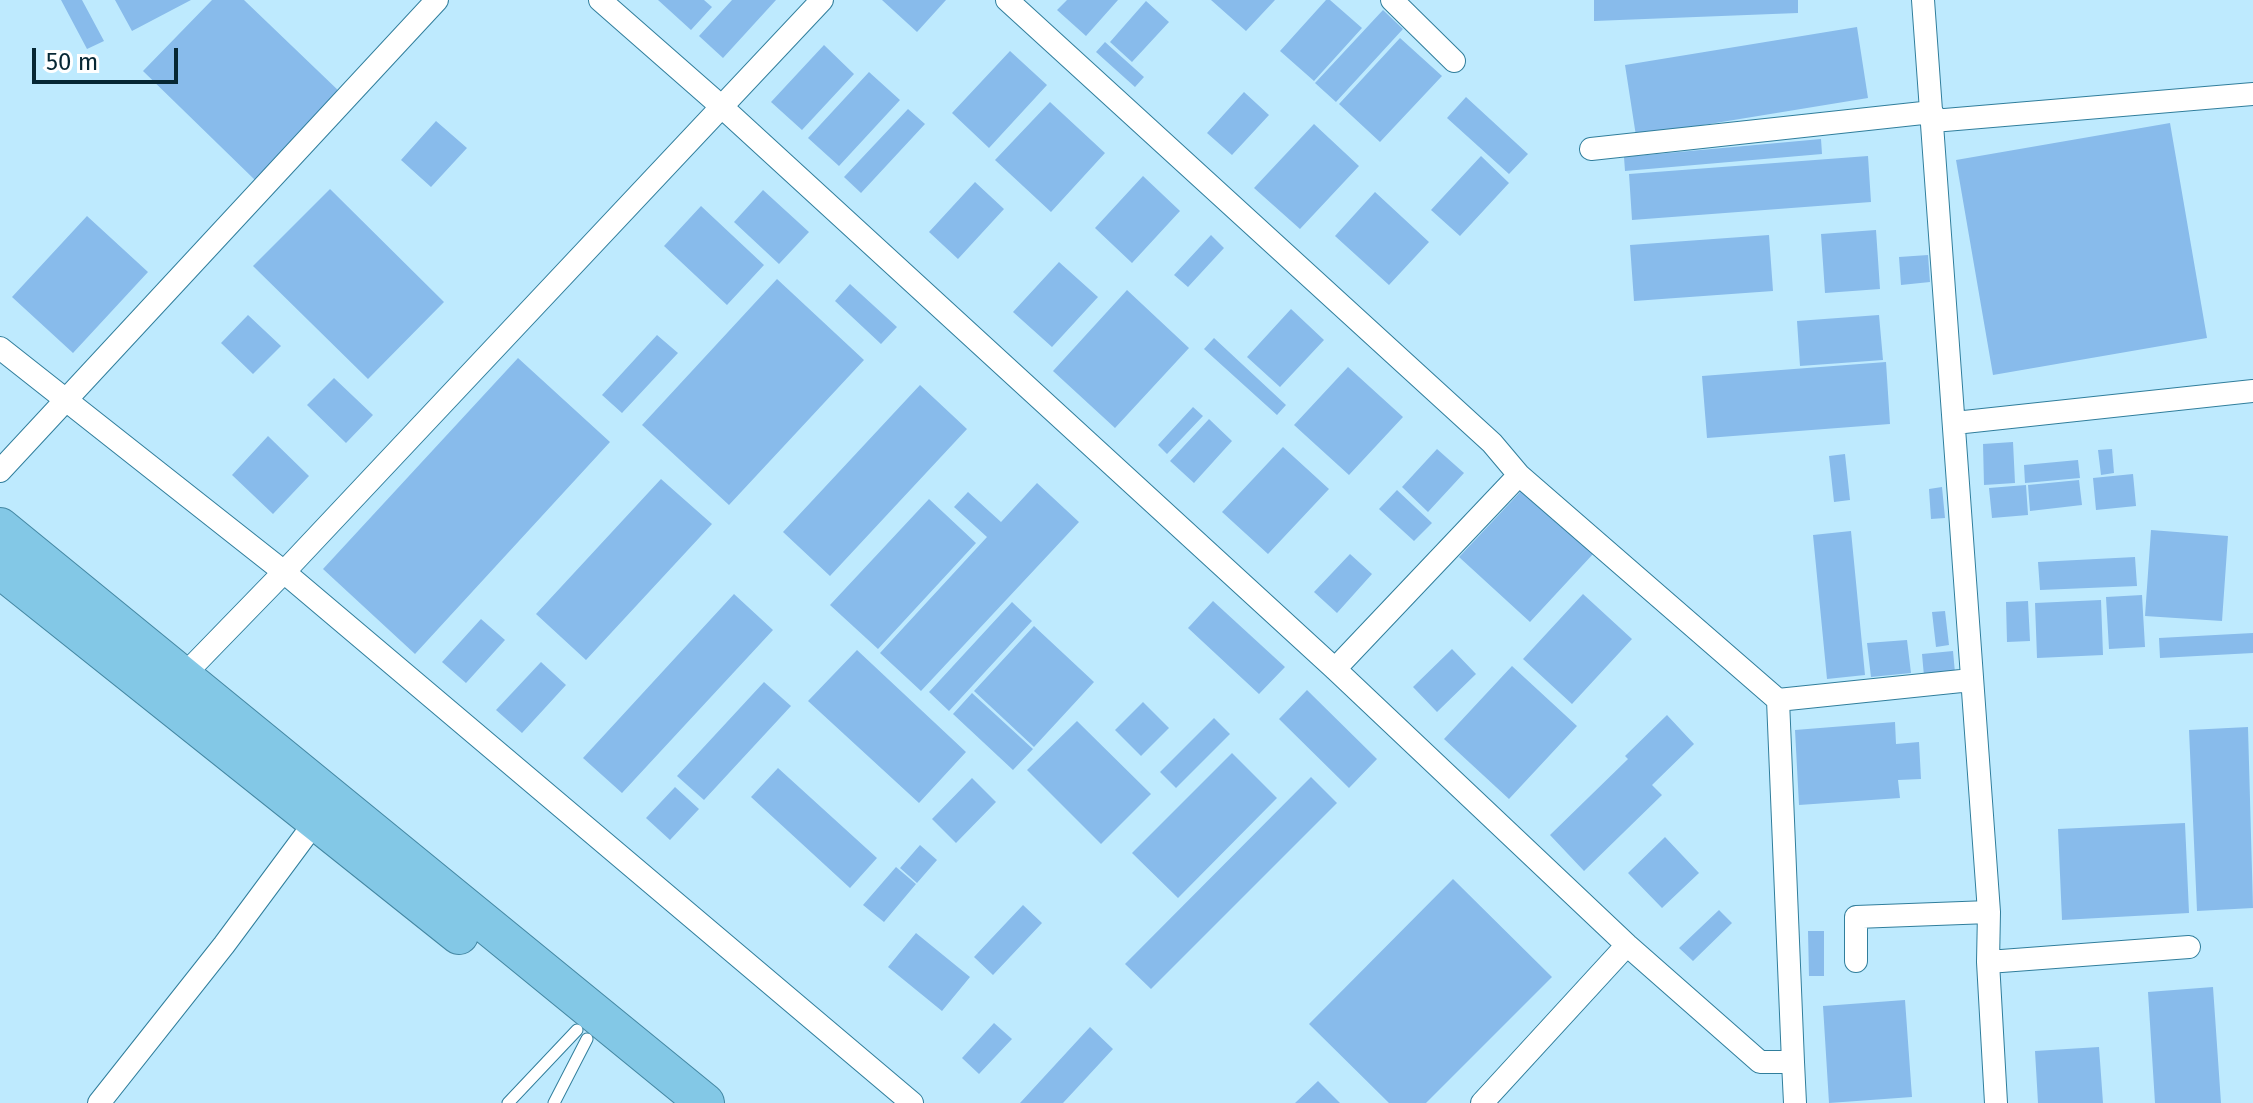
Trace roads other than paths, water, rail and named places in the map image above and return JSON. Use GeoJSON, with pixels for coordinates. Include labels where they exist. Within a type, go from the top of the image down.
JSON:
{"type":"FeatureCollection","features":[{"type":"Feature","properties":{"kind":"highway"},"geometry":{"type":"LineString","coordinates":[[6,546],[183,676],[705,1103]]}},
{"type":"Feature","properties":{"kind":"highway"},"geometry":{"type":"LineString","coordinates":[[6,546],[316,821],[666,1103]]}},
{"type":"Feature","properties":{"kind":"street"},"geometry":{"type":"LineString","coordinates":[[0,471],[437,0]]}},
{"type":"Feature","properties":{"kind":"street"},"geometry":{"type":"LineString","coordinates":[[600,0],[722,107],[1335,669],[1627,945],[1760,1062],[1793,1062]]}},
{"type":"Feature","properties":{"kind":"street"},"geometry":{"type":"LineString","coordinates":[[183,676],[822,0]]}},
{"type":"Feature","properties":{"kind":"street"},"geometry":{"type":"LineString","coordinates":[[1007,0],[1492,443],[1519,475],[1778,700],[1795,1103]]}},
{"type":"Feature","properties":{"kind":"street"},"geometry":{"type":"LineString","coordinates":[[1392,0],[1454,61]]}},
{"type":"Feature","properties":{"kind":"street"},"geometry":{"type":"LineString","coordinates":[[1923,0],[1989,912],[1988,962],[1996,1103]]}},
{"type":"Feature","properties":{"kind":"street"},"geometry":{"type":"LineString","coordinates":[[1591,149],[1932,116],[2253,94]]}},
{"type":"Feature","properties":{"kind":"street"},"geometry":{"type":"LineString","coordinates":[[0,348],[284,572],[912,1103]]}},
{"type":"Feature","properties":{"kind":"street"},"geometry":{"type":"LineString","coordinates":[[1955,423],[2253,391]]}},
{"type":"Feature","properties":{"kind":"street"},"geometry":{"type":"LineString","coordinates":[[1335,669],[1519,475]]}},
{"type":"Feature","properties":{"kind":"street"},"geometry":{"type":"LineString","coordinates":[[1778,700],[1971,680]]}},
{"type":"Feature","properties":{"kind":"street"},"geometry":{"type":"LineString","coordinates":[[99,1103],[224,945],[316,821]]}},
{"type":"Feature","properties":{"kind":"street"},"geometry":{"type":"LineString","coordinates":[[1856,961],[1856,917],[1989,912]]}},
{"type":"Feature","properties":{"kind":"street"},"geometry":{"type":"LineString","coordinates":[[1482,1103],[1627,945]]}},
{"type":"Feature","properties":{"kind":"street"},"geometry":{"type":"LineString","coordinates":[[1988,962],[2189,947]]}},
{"type":"Feature","properties":{"kind":"lane"},"geometry":{"type":"LineString","coordinates":[[508,1103],[582,1034]]}},
{"type":"Feature","properties":{"kind":"lane"},"geometry":{"type":"LineString","coordinates":[[554,1103],[582,1034]]}}]}
